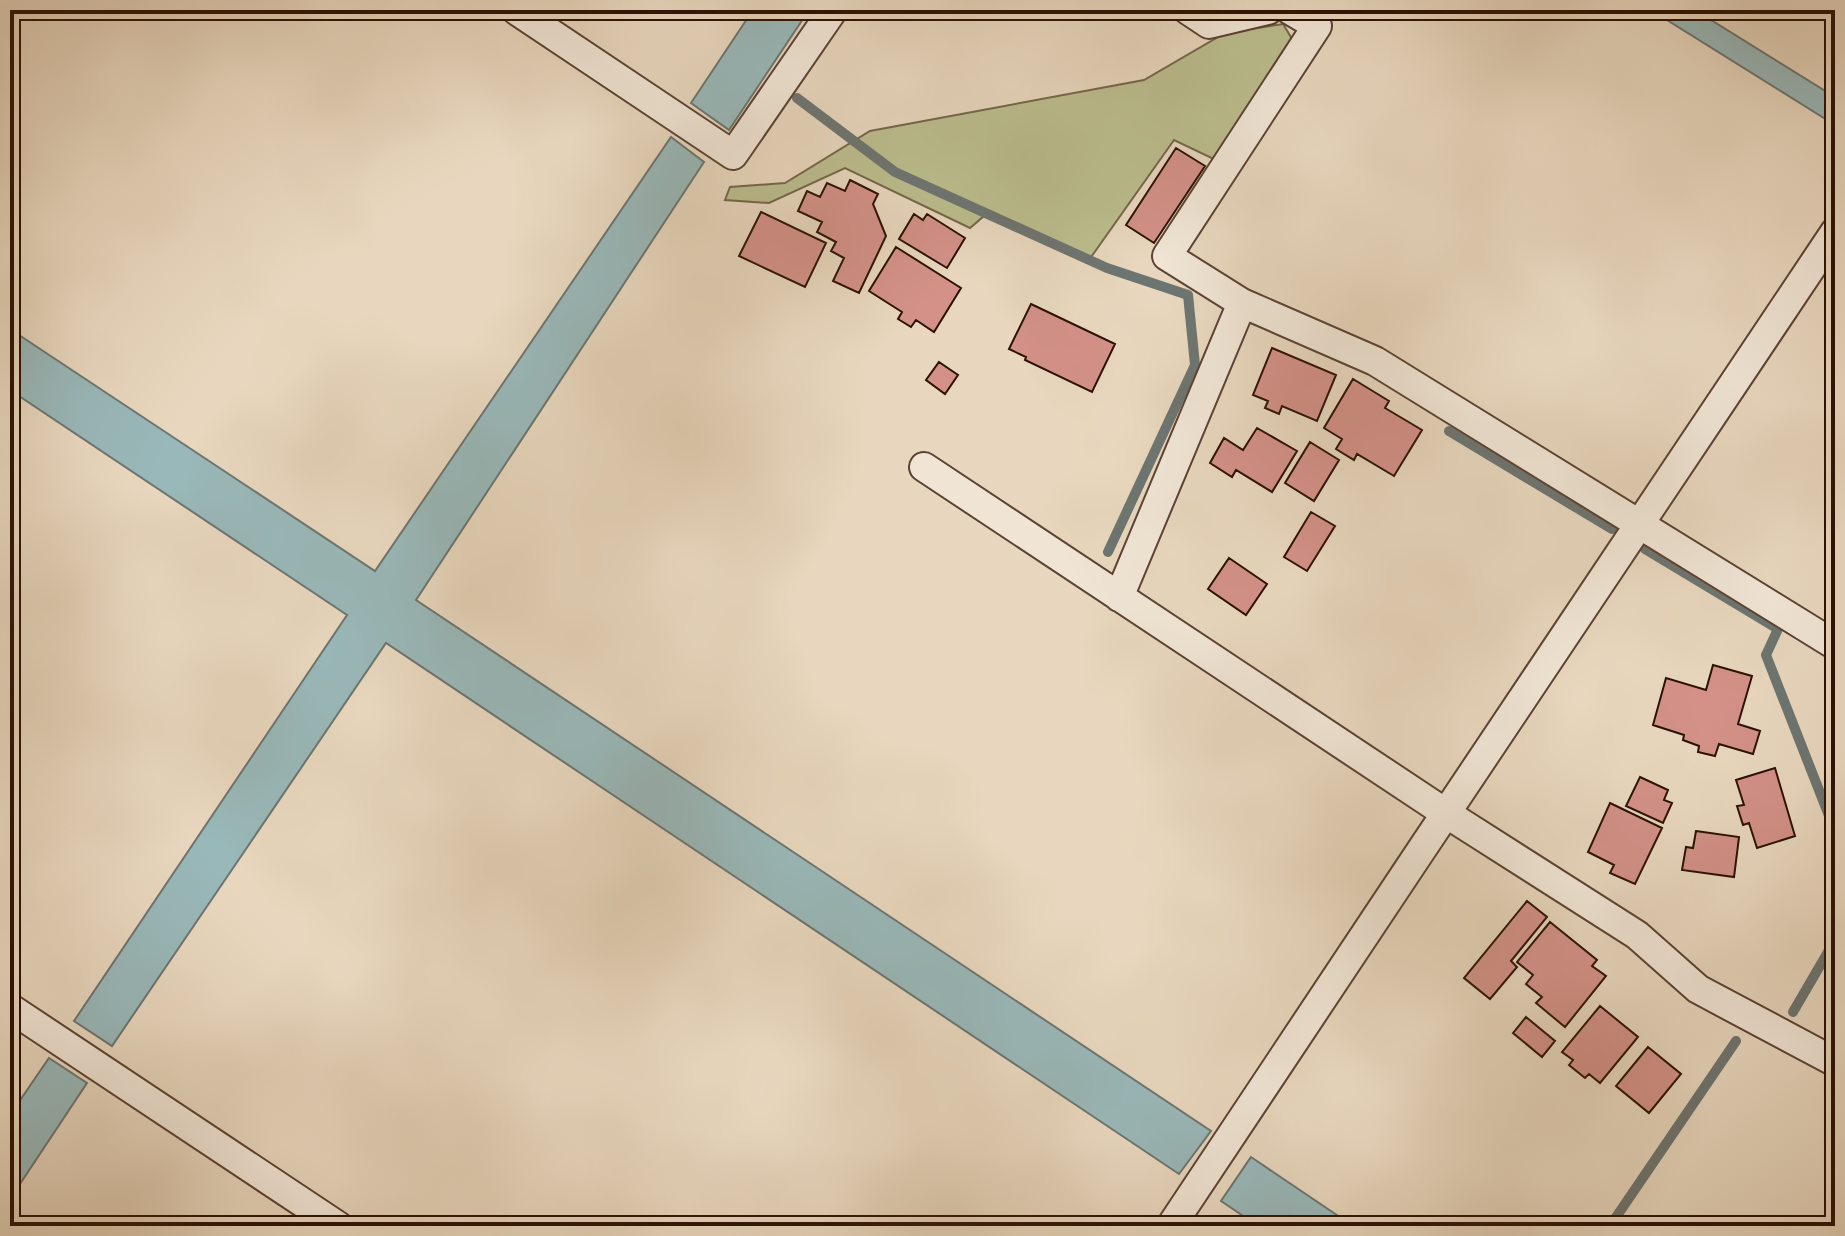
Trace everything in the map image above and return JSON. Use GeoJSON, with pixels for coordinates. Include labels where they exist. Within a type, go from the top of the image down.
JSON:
{"type":"FeatureCollection","features":[{"type":"Feature","properties":{"kind":"street"},"geometry":{"type":"LineString","coordinates":[[516,10],[733,155],[833,10]]}},
{"type":"Feature","properties":{"kind":"street"},"geometry":{"type":"LineString","coordinates":[[1188,10],[1209,24],[1268,10]]}},
{"type":"Feature","properties":{"kind":"street"},"geometry":{"type":"LineString","coordinates":[[1290,10],[1317,26],[1167,256],[1242,303],[1375,361],[1643,523],[1835,645]]}},
{"type":"Feature","properties":{"kind":"street"},"geometry":{"type":"LineString","coordinates":[[1171,1226],[1444,812],[1643,523],[1835,232]]}},
{"type":"Feature","properties":{"kind":"street"},"geometry":{"type":"LineString","coordinates":[[1119,597],[1242,303]]}},
{"type":"Feature","properties":{"kind":"street"},"geometry":{"type":"LineString","coordinates":[[924,467],[1444,812],[1637,935],[1698,989],[1835,1062]]}},
{"type":"Feature","properties":{"kind":"street"},"geometry":{"type":"LineString","coordinates":[[10,1008],[338,1226]]}},
{"type":"Feature","properties":{"kind":"green space"},"geometry":{"type":"Polygon","coordinates":[[[1283,24],[1294,42],[1220,162],[1174,140],[1089,260],[984,216],[970,228],[845,168],[769,203],[725,200],[730,187],[785,183],[870,131],[1144,80],[1225,33],[1283,24]]]}},
{"type":"Feature","properties":{"kind":"water"},"geometry":{"type":"Polygon","coordinates":[[[753,10],[809,10],[729,130],[691,103],[753,10]]]}},
{"type":"Feature","properties":{"kind":"water"},"geometry":{"type":"Polygon","coordinates":[[[1651,10],[1695,10],[1835,97],[1835,125],[1651,10]]]}},
{"type":"Feature","properties":{"kind":"water"},"geometry":{"type":"Polygon","coordinates":[[[671,137],[704,162],[416,600],[1211,1131],[1179,1174],[386,643],[112,1046],[74,1021],[347,615],[10,390],[10,329],[375,571],[671,137]]]}},
{"type":"Feature","properties":{"kind":"water"},"geometry":{"type":"Polygon","coordinates":[[[49,1058],[87,1083],[10,1199],[10,1115],[49,1058]]]}},
{"type":"Feature","properties":{"kind":"water"},"geometry":{"type":"Polygon","coordinates":[[[1251,1157],[1353,1226],[1258,1226],[1221,1201],[1251,1157]]]}},
{"type":"Feature","properties":{"kind":"building"},"geometry":{"type":"Polygon","coordinates":[[[1176,148],[1205,166],[1154,243],[1126,225],[1176,148]]]}},
{"type":"Feature","properties":{"kind":"building"},"geometry":{"type":"Polygon","coordinates":[[[850,180],[878,194],[873,204],[886,236],[859,293],[833,281],[844,258],[831,251],[836,242],[817,232],[822,222],[798,211],[807,191],[820,197],[827,183],[845,191],[850,180]]]}},
{"type":"Feature","properties":{"kind":"building"},"geometry":{"type":"Polygon","coordinates":[[[761,212],[826,243],[805,287],[739,256],[761,212]]]}},
{"type":"Feature","properties":{"kind":"building"},"geometry":{"type":"Polygon","coordinates":[[[914,214],[923,220],[927,214],[965,238],[947,268],[899,239],[914,214]]]}},
{"type":"Feature","properties":{"kind":"building"},"geometry":{"type":"Polygon","coordinates":[[[896,247],[961,288],[934,332],[916,320],[911,327],[898,319],[902,312],[869,291],[896,247]]]}},
{"type":"Feature","properties":{"kind":"building"},"geometry":{"type":"Polygon","coordinates":[[[1031,304],[1115,344],[1092,392],[1025,360],[1026,357],[1009,349],[1031,304]]]}},
{"type":"Feature","properties":{"kind":"building"},"geometry":{"type":"Polygon","coordinates":[[[1272,348],[1336,375],[1317,421],[1282,406],[1279,414],[1265,408],[1268,401],[1253,395],[1272,348]]]}},
{"type":"Feature","properties":{"kind":"building"},"geometry":{"type":"Polygon","coordinates":[[[939,362],[958,375],[945,394],[926,380],[939,362]]]}},
{"type":"Feature","properties":{"kind":"building"},"geometry":{"type":"Polygon","coordinates":[[[1353,379],[1389,401],[1385,408],[1422,430],[1394,476],[1357,454],[1354,460],[1336,449],[1342,439],[1324,428],[1353,379]]]}},
{"type":"Feature","properties":{"kind":"building"},"geometry":{"type":"Polygon","coordinates":[[[1257,428],[1297,451],[1272,492],[1236,470],[1232,477],[1210,463],[1224,438],[1243,450],[1257,428]]]}},
{"type":"Feature","properties":{"kind":"building"},"geometry":{"type":"Polygon","coordinates":[[[1310,442],[1339,460],[1314,501],[1285,483],[1310,442]]]}},
{"type":"Feature","properties":{"kind":"building"},"geometry":{"type":"Polygon","coordinates":[[[1311,512],[1335,526],[1307,571],[1284,557],[1311,512]]]}},
{"type":"Feature","properties":{"kind":"building"},"geometry":{"type":"Polygon","coordinates":[[[1229,558],[1267,584],[1246,615],[1208,589],[1229,558]]]}},
{"type":"Feature","properties":{"kind":"building"},"geometry":{"type":"Polygon","coordinates":[[[1713,665],[1752,676],[1738,724],[1760,731],[1753,754],[1719,744],[1715,756],[1698,752],[1699,746],[1683,740],[1684,735],[1653,725],[1666,678],[1706,690],[1713,665]]]}},
{"type":"Feature","properties":{"kind":"building"},"geometry":{"type":"Polygon","coordinates":[[[1775,768],[1795,836],[1757,848],[1749,823],[1743,825],[1737,806],[1744,805],[1736,780],[1775,768]]]}},
{"type":"Feature","properties":{"kind":"building"},"geometry":{"type":"Polygon","coordinates":[[[1640,777],[1668,790],[1664,800],[1672,803],[1663,823],[1626,806],[1640,777]]]}},
{"type":"Feature","properties":{"kind":"building"},"geometry":{"type":"Polygon","coordinates":[[[1610,803],[1662,828],[1635,884],[1610,873],[1614,865],[1588,852],[1610,803]]]}},
{"type":"Feature","properties":{"kind":"building"},"geometry":{"type":"Polygon","coordinates":[[[1696,831],[1739,837],[1734,877],[1682,870],[1686,847],[1693,848],[1696,831]]]}},
{"type":"Feature","properties":{"kind":"building"},"geometry":{"type":"Polygon","coordinates":[[[1527,901],[1547,917],[1511,961],[1517,967],[1490,999],[1464,978],[1527,901]]]}},
{"type":"Feature","properties":{"kind":"building"},"geometry":{"type":"Polygon","coordinates":[[[1550,922],[1597,960],[1592,966],[1606,976],[1565,1027],[1536,1003],[1542,997],[1526,984],[1533,975],[1517,962],[1550,922]]]}},
{"type":"Feature","properties":{"kind":"building"},"geometry":{"type":"Polygon","coordinates":[[[1600,1006],[1638,1037],[1600,1083],[1589,1074],[1585,1078],[1569,1065],[1573,1060],[1562,1052],[1600,1006]]]}},
{"type":"Feature","properties":{"kind":"building"},"geometry":{"type":"Polygon","coordinates":[[[1526,1017],[1555,1041],[1542,1057],[1513,1033],[1526,1017]]]}},
{"type":"Feature","properties":{"kind":"building"},"geometry":{"type":"Polygon","coordinates":[[[1648,1047],[1681,1074],[1649,1113],[1616,1086],[1648,1047]]]}},
{"type":"Feature","properties":{"kind":"waterway"},"geometry":{"type":"LineString","coordinates":[[797,98],[895,172],[1107,268],[1188,295],[1195,365],[1108,552]]}},
{"type":"Feature","properties":{"kind":"waterway"},"geometry":{"type":"LineString","coordinates":[[1449,431],[1612,529]]}},
{"type":"Feature","properties":{"kind":"waterway"},"geometry":{"type":"LineString","coordinates":[[1645,549],[1778,629],[1766,655],[1835,831]]}},
{"type":"Feature","properties":{"kind":"waterway"},"geometry":{"type":"LineString","coordinates":[[1793,1012],[1835,940]]}},
{"type":"Feature","properties":{"kind":"waterway"},"geometry":{"type":"LineString","coordinates":[[1610,1226],[1736,1041]]}}]}
